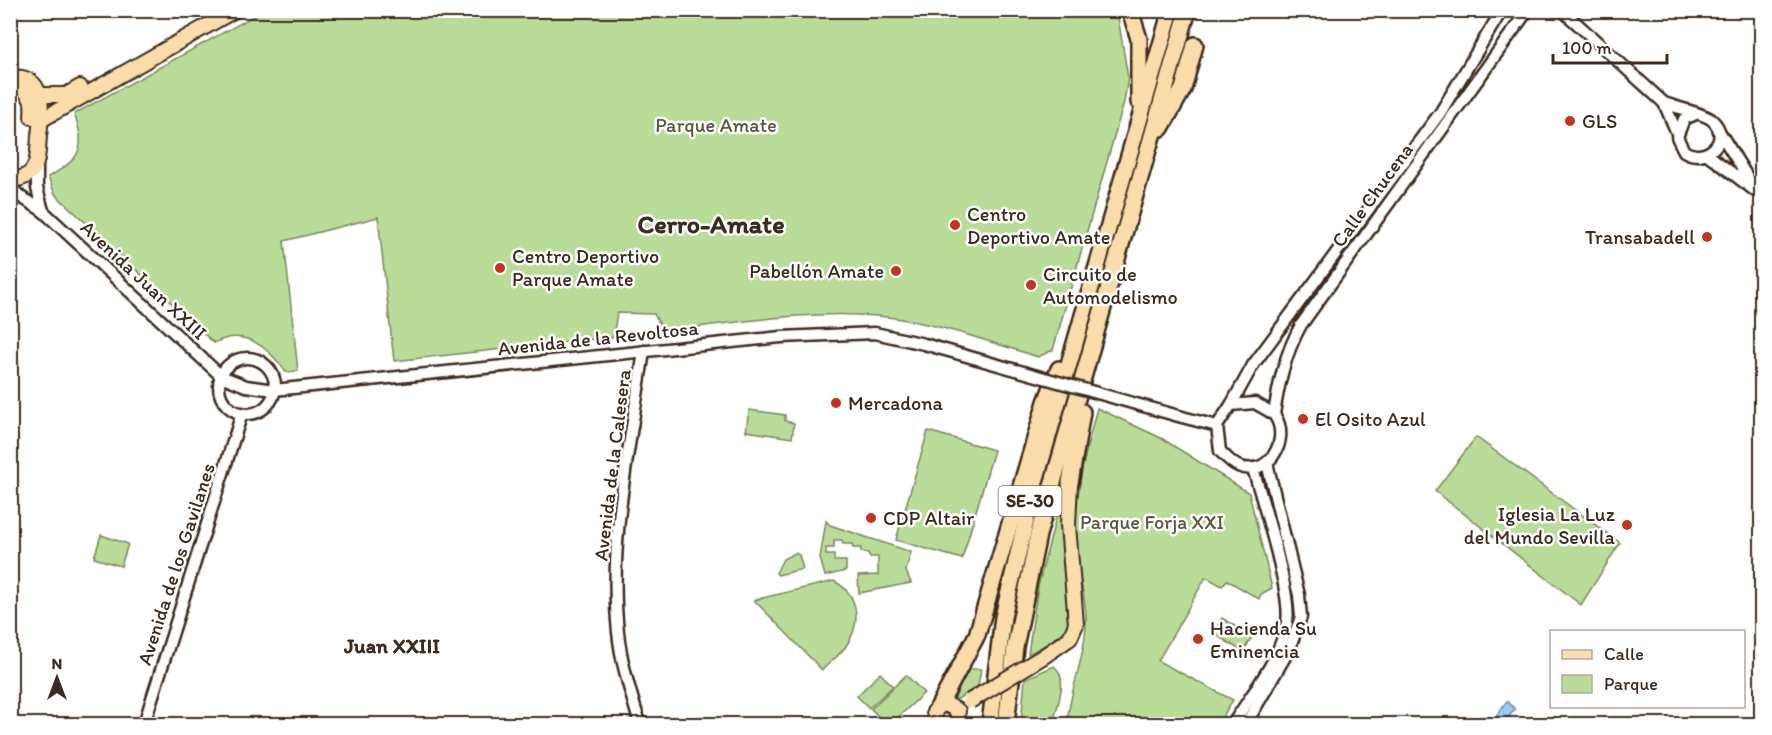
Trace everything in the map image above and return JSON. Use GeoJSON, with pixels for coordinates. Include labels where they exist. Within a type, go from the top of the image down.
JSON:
{"type":"FeatureCollection","features":[{"type":"Feature","properties":{"kind":"highway"},"geometry":{"type":"LineString","coordinates":[[1130,10],[1139,39],[1138,126]]}},
{"type":"Feature","properties":{"kind":"highway","name":"SE-30"},"geometry":{"type":"LineString","coordinates":[[990,724],[1003,617],[1035,482],[1171,10]]}},
{"type":"Feature","properties":{"kind":"highway","name":"SE-30"},"geometry":{"type":"LineString","coordinates":[[1006,724],[1025,593],[1038,535],[1188,10]]}},
{"type":"Feature","properties":{"kind":"highway"},"geometry":{"type":"LineString","coordinates":[[1147,152],[1183,89],[1195,45]]}},
{"type":"Feature","properties":{"kind":"highway"},"geometry":{"type":"LineString","coordinates":[[944,717],[978,634],[1046,402],[1093,282]]}},
{"type":"Feature","properties":{"kind":"highway"},"geometry":{"type":"LineString","coordinates":[[1070,483],[1097,329]]}},
{"type":"Feature","properties":{"kind":"main road"},"geometry":{"type":"LineString","coordinates":[[41,95],[66,95],[219,10]]}},
{"type":"Feature","properties":{"kind":"main road"},"geometry":{"type":"LineString","coordinates":[[41,120],[235,10]]}},
{"type":"Feature","properties":{"kind":"main road"},"geometry":{"type":"LineString","coordinates":[[10,78],[22,78],[31,82],[41,95],[37,162],[28,175],[10,180]]}},
{"type":"Feature","properties":{"kind":"main road"},"geometry":{"type":"LineString","coordinates":[[10,88],[23,89],[33,103],[28,159],[21,168],[10,171]]}},
{"type":"Feature","properties":{"kind":"main road"},"geometry":{"type":"LineString","coordinates":[[944,717],[1070,638],[1076,624],[1068,525],[1070,483]]}},
{"type":"Feature","properties":{"kind":"street","name":"Calle Chucena"},"geometry":{"type":"LineString","coordinates":[[1232,405],[1253,365],[1440,113],[1502,10]]}},
{"type":"Feature","properties":{"kind":"street","name":"Calle Chucena"},"geometry":{"type":"LineString","coordinates":[[1274,414],[1281,373],[1288,350],[1301,325],[1528,10]]}},
{"type":"Feature","properties":{"kind":"street"},"geometry":{"type":"LineString","coordinates":[[1562,10],[1595,37],[1664,103],[1684,151],[1695,156],[1707,154],[1717,144],[1719,131]]}},
{"type":"Feature","properties":{"kind":"street"},"geometry":{"type":"LineString","coordinates":[[1574,10],[1595,37]]}},
{"type":"Feature","properties":{"kind":"street"},"geometry":{"type":"LineString","coordinates":[[1664,103],[1712,119],[1759,193]]}},
{"type":"Feature","properties":{"kind":"street"},"geometry":{"type":"LineString","coordinates":[[1677,133],[1684,119],[1696,114]]}},
{"type":"Feature","properties":{"kind":"street"},"geometry":{"type":"LineString","coordinates":[[1707,154],[1759,193]]}},
{"type":"Feature","properties":{"kind":"street"},"geometry":{"type":"LineString","coordinates":[[37,162],[38,188],[43,211]]}},
{"type":"Feature","properties":{"kind":"street","name":"Avenida Juan XXIII"},"geometry":{"type":"LineString","coordinates":[[10,187],[43,211],[221,376]]}},
{"type":"Feature","properties":{"kind":"street","name":"Avenida de la Revoltosa"},"geometry":{"type":"LineString","coordinates":[[221,376],[246,386],[274,390],[644,351],[840,333],[875,333],[924,344],[1217,426]]}},
{"type":"Feature","properties":{"kind":"street","name":"Avenida de la Calesera"},"geometry":{"type":"LineString","coordinates":[[640,724],[618,631],[616,548],[644,351]]}},
{"type":"Feature","properties":{"kind":"street"},"geometry":{"type":"LineString","coordinates":[[254,359],[270,371],[274,390],[272,398],[261,410],[242,413],[224,402],[219,385],[221,376],[234,362],[254,359]]}},
{"type":"Feature","properties":{"kind":"street"},"geometry":{"type":"LineString","coordinates":[[1255,403],[1274,414],[1281,434],[1277,452],[1267,462],[1253,468],[1239,467],[1220,451],[1217,426],[1232,405],[1255,403]]}},
{"type":"Feature","properties":{"kind":"street","name":"Avenida de los Gavilanes"},"geometry":{"type":"LineString","coordinates":[[144,724],[242,413]]}},
{"type":"Feature","properties":{"kind":"street"},"geometry":{"type":"LineString","coordinates":[[1246,724],[1288,650],[1301,617],[1299,595],[1267,462]]}},
{"type":"Feature","properties":{"kind":"street"},"geometry":{"type":"LineString","coordinates":[[1233,724],[1274,659],[1287,621],[1283,584],[1253,468]]}},
{"type":"Feature","properties":{"kind":"green space","name":"Parque Amate"},"geometry":{"type":"Polygon","coordinates":[[[515,10],[1117,11],[1128,78],[1124,102],[1053,350],[1038,357],[939,327],[878,316],[797,316],[663,331],[654,314],[617,313],[613,337],[394,361],[378,217],[284,241],[298,371],[286,372],[272,355],[255,342],[236,337],[214,343],[55,194],[48,177],[67,165],[78,152],[80,136],[74,114],[263,11],[500,11],[504,17],[515,10]]]}},
{"type":"Feature","properties":{"kind":"green space","name":"Parque Forja XXI"},"geometry":{"type":"Polygon","coordinates":[[[1097,408],[1161,438],[1249,493],[1272,588],[1261,594],[1259,599],[1227,580],[1222,586],[1206,577],[1158,661],[1233,700],[1218,724],[1067,724],[1086,630],[1085,607],[1075,544],[1076,509],[1097,408]]]}},
{"type":"Feature","properties":{"kind":"green space"},"geometry":{"type":"Polygon","coordinates":[[[749,410],[785,415],[785,421],[794,423],[792,438],[746,431],[749,410]]]}},
{"type":"Feature","properties":{"kind":"green space"},"geometry":{"type":"Polygon","coordinates":[[[928,431],[994,450],[962,559],[896,540],[928,431]]]}},
{"type":"Feature","properties":{"kind":"green space"},"geometry":{"type":"Polygon","coordinates":[[[1476,437],[1620,543],[1581,605],[1435,491],[1476,437]]]}},
{"type":"Feature","properties":{"kind":"green space"},"geometry":{"type":"Polygon","coordinates":[[[1063,491],[1062,556],[1069,610],[1067,628],[1051,642],[1028,654],[1038,586],[1063,491]]]}},
{"type":"Feature","properties":{"kind":"green space"},"geometry":{"type":"Polygon","coordinates":[[[826,521],[830,525],[911,552],[906,571],[911,583],[859,593],[858,576],[878,575],[878,557],[870,557],[868,553],[861,552],[861,548],[853,548],[852,544],[843,544],[842,540],[834,540],[834,548],[826,548],[826,555],[834,555],[834,561],[846,561],[846,571],[825,576],[820,558],[826,521]]]}},
{"type":"Feature","properties":{"kind":"green space"},"geometry":{"type":"Polygon","coordinates":[[[101,535],[128,544],[121,566],[94,558],[101,535]]]}},
{"type":"Feature","properties":{"kind":"green space"},"geometry":{"type":"Polygon","coordinates":[[[795,553],[799,555],[803,569],[778,575],[776,573],[783,559],[795,553]]]}},
{"type":"Feature","properties":{"kind":"green space"},"geometry":{"type":"Polygon","coordinates":[[[834,581],[849,593],[856,619],[846,646],[822,670],[754,600],[834,581]]]}},
{"type":"Feature","properties":{"kind":"green space"},"geometry":{"type":"Polygon","coordinates":[[[1222,618],[1252,637],[1243,652],[1213,633],[1222,618]]]}},
{"type":"Feature","properties":{"kind":"green space"},"geometry":{"type":"Polygon","coordinates":[[[1054,666],[1059,671],[1062,685],[1053,724],[1021,724],[1025,679],[1054,666]]]}},
{"type":"Feature","properties":{"kind":"green space"},"geometry":{"type":"Polygon","coordinates":[[[967,669],[981,669],[978,686],[958,699],[955,698],[967,669]]]}},
{"type":"Feature","properties":{"kind":"green space"},"geometry":{"type":"Polygon","coordinates":[[[880,673],[893,686],[869,708],[857,696],[880,673]]]}},
{"type":"Feature","properties":{"kind":"green space"},"geometry":{"type":"Polygon","coordinates":[[[906,675],[924,693],[891,724],[886,724],[871,709],[906,675]]]}},
{"type":"Feature","properties":{"kind":"water"},"geometry":{"type":"Polygon","coordinates":[[[1507,701],[1515,709],[1503,724],[1494,719],[1507,701]]]}},
{"type":"Feature","properties":{"kind":"place","name":"GLS"},"geometry":{"type":"Point","coordinates":[1570,121]}},
{"type":"Feature","properties":{"kind":"place","name":"Centro Deportivo Amate"},"geometry":{"type":"Point","coordinates":[955,225]}},
{"type":"Feature","properties":{"kind":"place","name":"Transabadell"},"geometry":{"type":"Point","coordinates":[1707,237]}},
{"type":"Feature","properties":{"kind":"place","name":"Centro Deportivo Parque Amate"},"geometry":{"type":"Point","coordinates":[500,268]}},
{"type":"Feature","properties":{"kind":"place","name":"Pabellón Amate"},"geometry":{"type":"Point","coordinates":[896,271]}},
{"type":"Feature","properties":{"kind":"place","name":"Circuito de Automodelismo"},"geometry":{"type":"Point","coordinates":[1031,285]}},
{"type":"Feature","properties":{"kind":"place","name":"Mercadona"},"geometry":{"type":"Point","coordinates":[836,403]}},
{"type":"Feature","properties":{"kind":"place","name":"El Osito Azul"},"geometry":{"type":"Point","coordinates":[1303,419]}},
{"type":"Feature","properties":{"kind":"place","name":"CDP Altair"},"geometry":{"type":"Point","coordinates":[871,518]}},
{"type":"Feature","properties":{"kind":"place","name":"Iglesia La Luz del Mundo Sevilla"},"geometry":{"type":"Point","coordinates":[1627,525]}},
{"type":"Feature","properties":{"kind":"place","name":"Hacienda Su Eminencia"},"geometry":{"type":"Point","coordinates":[1198,639]}},
{"type":"Feature","properties":{"kind":"district","name":"Cerro-Amate"},"geometry":{"type":"Point","coordinates":[711,224]}},
{"type":"Feature","properties":{"kind":"district","name":"Juan XXIII"},"geometry":{"type":"Point","coordinates":[392,645]}}]}
